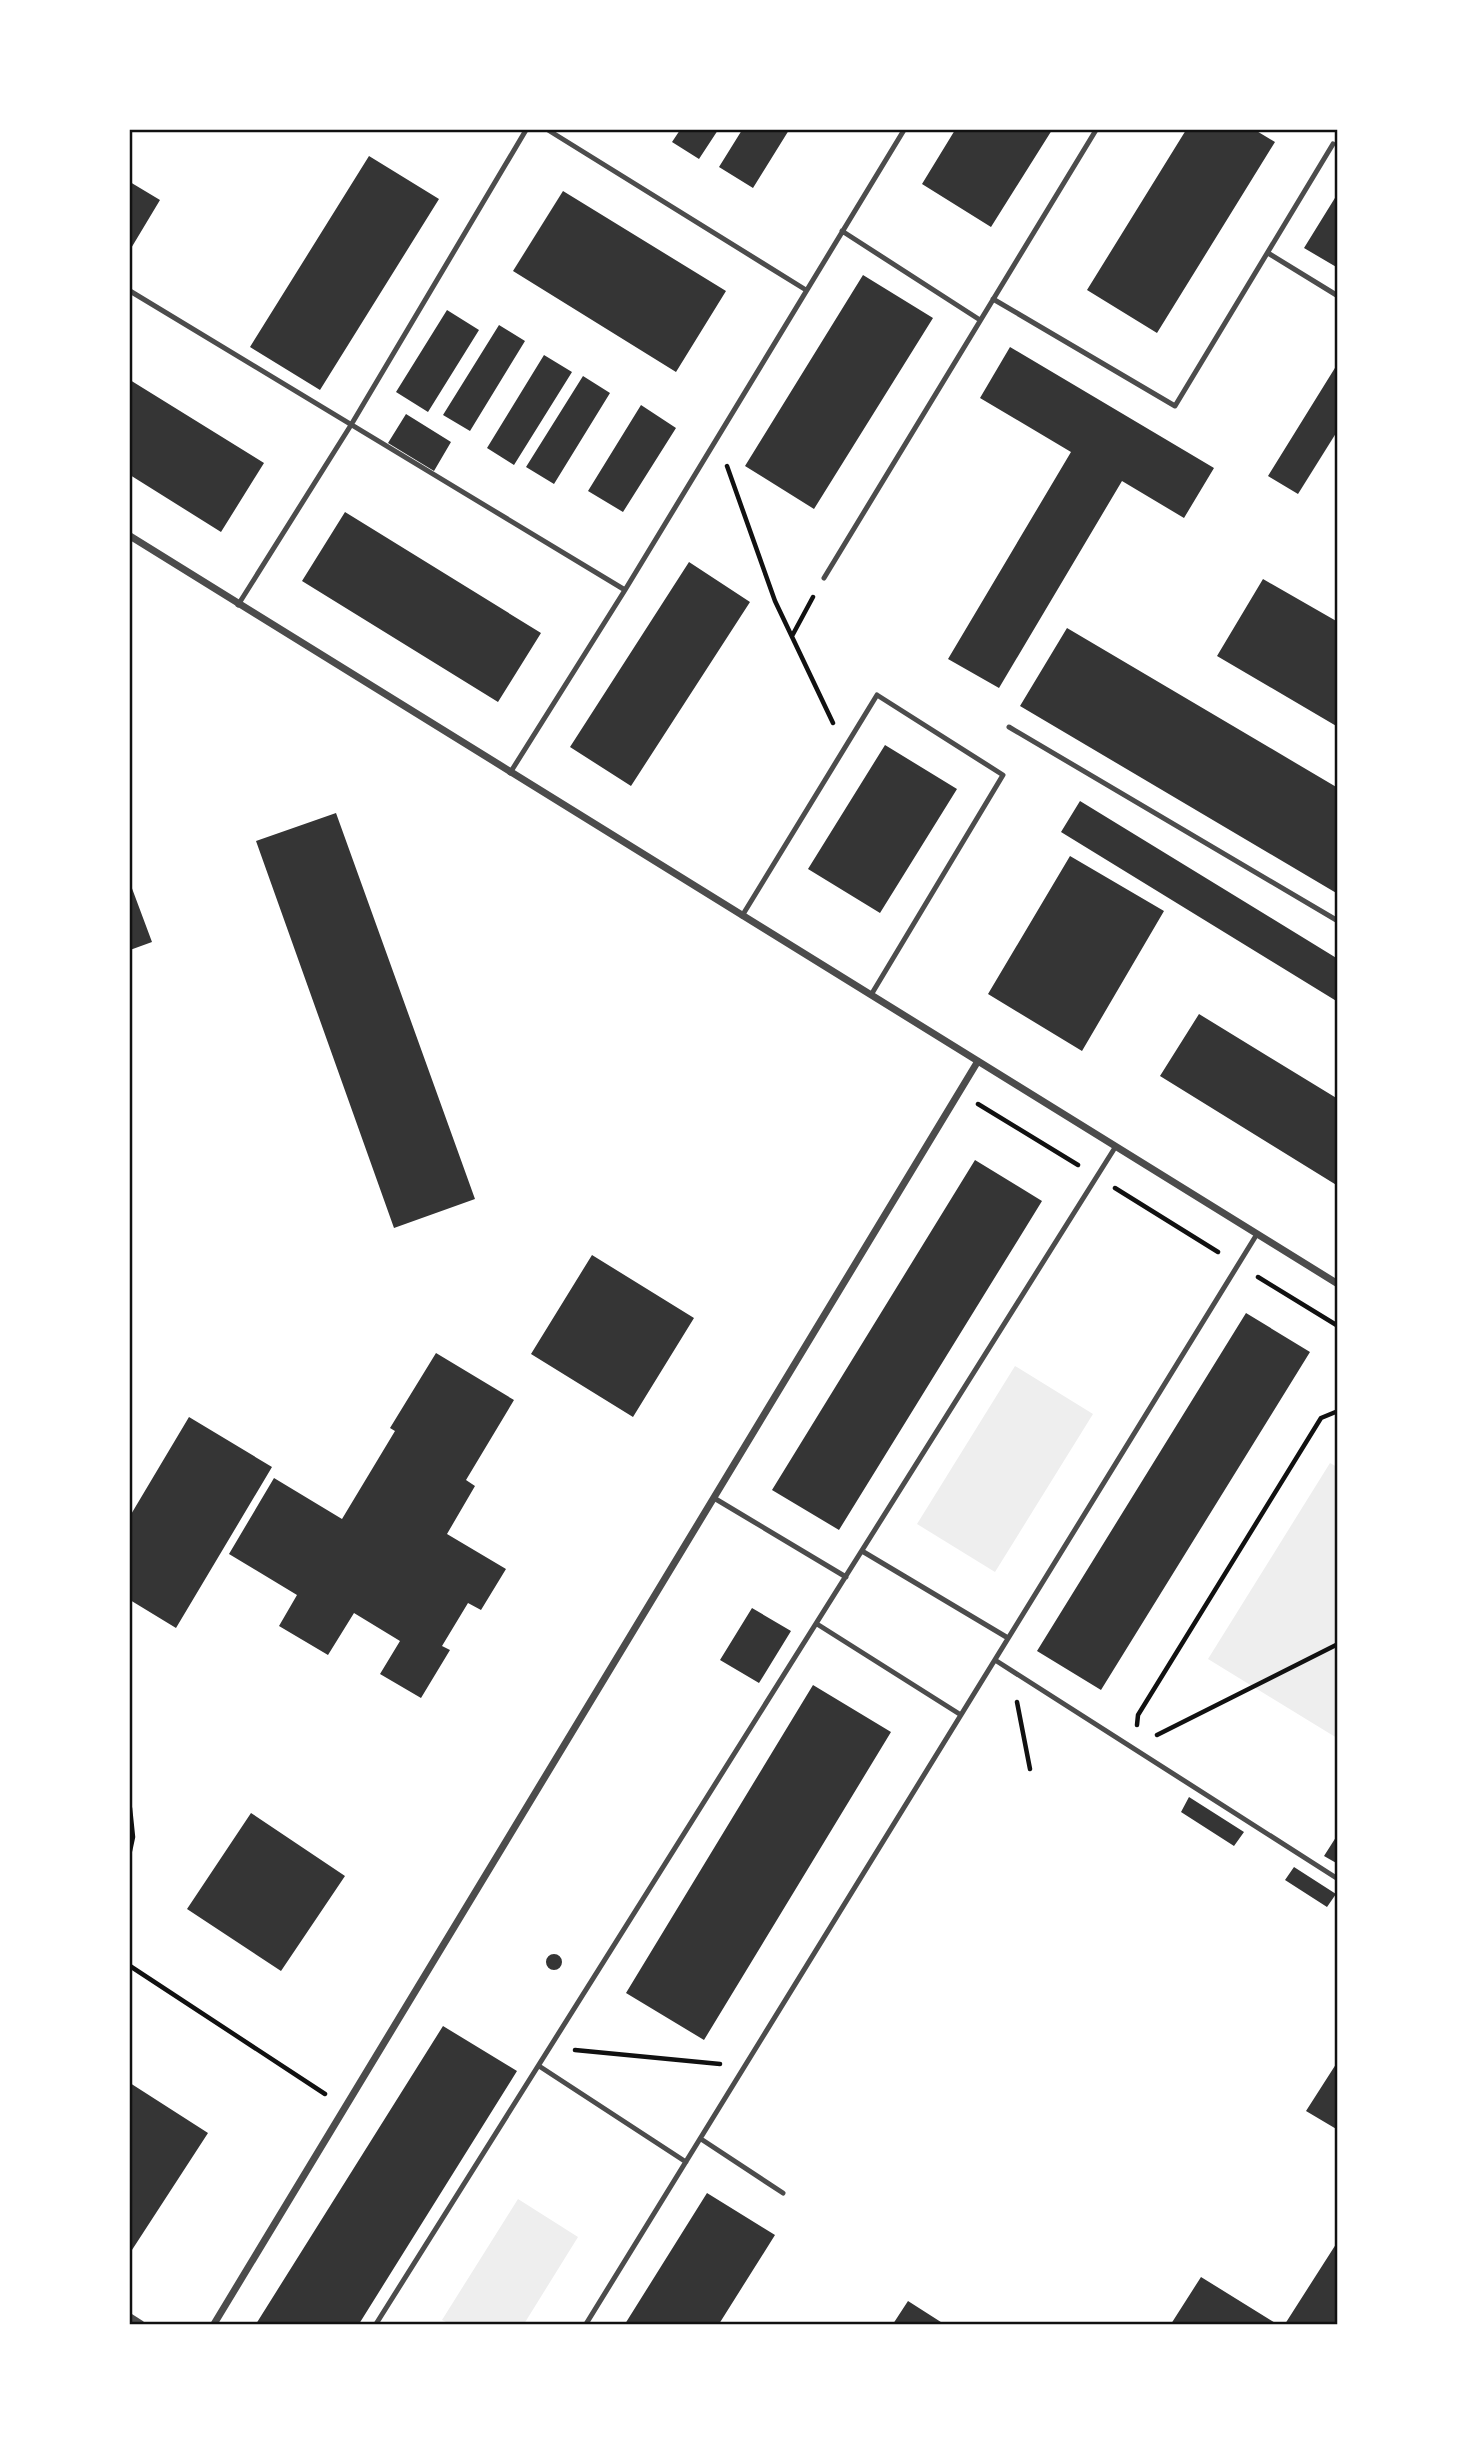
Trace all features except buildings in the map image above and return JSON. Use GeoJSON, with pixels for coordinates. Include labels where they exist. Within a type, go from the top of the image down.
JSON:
{"type":"FeatureCollection","features":[{"type":"Feature","properties":{"kind":"street"},"geometry":{"type":"LineString","coordinates":[[130,536],[1338,1284]]}},
{"type":"Feature","properties":{"kind":"street"},"geometry":{"type":"LineString","coordinates":[[214,2325],[978,1061]]}},
{"type":"Feature","properties":{"kind":"street"},"geometry":{"type":"LineString","coordinates":[[130,2317],[141,2325]]}},
{"type":"Feature","properties":{"kind":"lane"},"geometry":{"type":"LineString","coordinates":[[238,605],[351,425],[526,130]]}},
{"type":"Feature","properties":{"kind":"lane"},"geometry":{"type":"LineString","coordinates":[[548,130],[806,290]]}},
{"type":"Feature","properties":{"kind":"lane"},"geometry":{"type":"LineString","coordinates":[[510,773],[625,590],[904,130]]}},
{"type":"Feature","properties":{"kind":"lane"},"geometry":{"type":"LineString","coordinates":[[824,578],[1096,130]]}},
{"type":"Feature","properties":{"kind":"lane"},"geometry":{"type":"LineString","coordinates":[[993,299],[1175,406],[1334,144]]}},
{"type":"Feature","properties":{"kind":"lane"},"geometry":{"type":"LineString","coordinates":[[842,232],[981,320]]}},
{"type":"Feature","properties":{"kind":"lane"},"geometry":{"type":"LineString","coordinates":[[1268,253],[1338,296]]}},
{"type":"Feature","properties":{"kind":"lane"},"geometry":{"type":"LineString","coordinates":[[130,291],[625,590]]}},
{"type":"Feature","properties":{"kind":"lane"},"geometry":{"type":"LineString","coordinates":[[742,916],[877,695],[1003,775],[871,995]]}},
{"type":"Feature","properties":{"kind":"lane"},"geometry":{"type":"LineString","coordinates":[[1009,727],[1338,921]]}},
{"type":"Feature","properties":{"kind":"lane"},"geometry":{"type":"LineString","coordinates":[[376,2325],[1116,1146]]}},
{"type":"Feature","properties":{"kind":"lane"},"geometry":{"type":"LineString","coordinates":[[586,2325],[1257,1234]]}},
{"type":"Feature","properties":{"kind":"lane"},"geometry":{"type":"LineString","coordinates":[[714,1497],[846,1577]]}},
{"type":"Feature","properties":{"kind":"lane"},"geometry":{"type":"LineString","coordinates":[[862,1551],[1008,1638]]}},
{"type":"Feature","properties":{"kind":"lane"},"geometry":{"type":"LineString","coordinates":[[817,1624],[961,1715]]}},
{"type":"Feature","properties":{"kind":"lane"},"geometry":{"type":"LineString","coordinates":[[995,1660],[1338,1878]]}},
{"type":"Feature","properties":{"kind":"lane"},"geometry":{"type":"LineString","coordinates":[[539,2066],[686,2162]]}},
{"type":"Feature","properties":{"kind":"lane"},"geometry":{"type":"LineString","coordinates":[[701,2139],[783,2193]]}},
{"type":"Feature","properties":{"kind":"path"},"geometry":{"type":"LineString","coordinates":[[717,436],[775,601],[845,748]]}},
{"type":"Feature","properties":{"kind":"path"},"geometry":{"type":"LineString","coordinates":[[792,636],[824,578]]}},
{"type":"Feature","properties":{"kind":"path"},"geometry":{"type":"LineString","coordinates":[[960,1092],[1338,1326]]}},
{"type":"Feature","properties":{"kind":"path"},"geometry":{"type":"LineString","coordinates":[[1133,1748],[1138,1715],[1321,1418],[1338,1411]]}},
{"type":"Feature","properties":{"kind":"path"},"geometry":{"type":"LineString","coordinates":[[1133,1748],[1338,1644]]}},
{"type":"Feature","properties":{"kind":"path"},"geometry":{"type":"LineString","coordinates":[[1011,1670],[1030,1769]]}},
{"type":"Feature","properties":{"kind":"path"},"geometry":{"type":"LineString","coordinates":[[130,1808],[133,1837],[130,1852]]}},
{"type":"Feature","properties":{"kind":"path"},"geometry":{"type":"LineString","coordinates":[[130,1966],[346,2107]]}},
{"type":"Feature","properties":{"kind":"path"},"geometry":{"type":"LineString","coordinates":[[550,2048],[745,2066]]}},
{"type":"Feature","properties":{"kind":"shaded area"},"geometry":{"type":"Polygon","coordinates":[[[1015,1366],[1093,1414],[995,1572],[917,1524],[1015,1366]]]}},
{"type":"Feature","properties":{"kind":"shaded area"},"geometry":{"type":"Polygon","coordinates":[[[1330,1463],[1337,1467],[1337,1738],[1208,1659],[1330,1463]]]}},
{"type":"Feature","properties":{"kind":"shaded area"},"geometry":{"type":"Polygon","coordinates":[[[518,2199],[578,2237],[524,2324],[450,2324],[442,2320],[518,2199]]]}}]}
